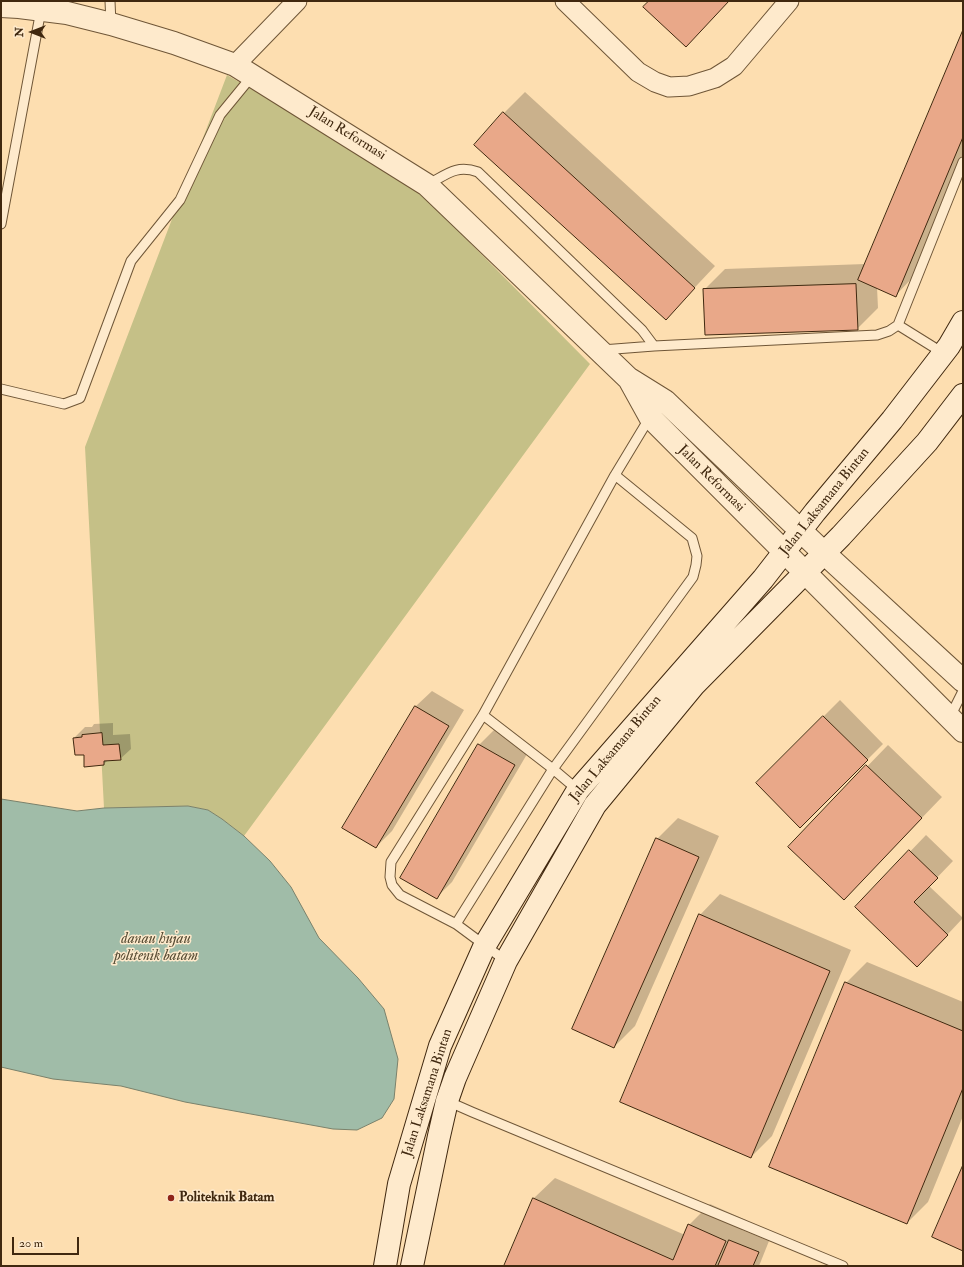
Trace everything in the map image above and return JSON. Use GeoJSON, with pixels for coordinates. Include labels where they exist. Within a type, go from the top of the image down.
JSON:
{"type":"FeatureCollection","features":[{"type":"Feature","properties":{"kind":"main road","name":"Jalan Reformasi"},"geometry":{"type":"LineString","coordinates":[[1,6],[67,13],[111,24],[174,43],[244,71],[427,185],[628,378],[665,401],[824,553],[963,681]]}},
{"type":"Feature","properties":{"kind":"main road","name":"Jalan Laksamana Bintan"},"geometry":{"type":"LineString","coordinates":[[385,1266],[399,1184],[440,1046],[485,945],[586,798],[892,420],[943,353],[963,322]]}},
{"type":"Feature","properties":{"kind":"main road","name":"Jalan Reformasi"},"geometry":{"type":"LineString","coordinates":[[628,378],[650,417],[956,725]]}},
{"type":"Feature","properties":{"kind":"main road","name":"Jalan Laksamana Bintan"},"geometry":{"type":"LineString","coordinates":[[412,1266],[447,1101],[455,1078],[506,961],[586,798],[646,741],[694,685],[824,553],[928,442],[963,395]]}},
{"type":"Feature","properties":{"kind":"street"},"geometry":{"type":"LineString","coordinates":[[244,71],[297,1]]}},
{"type":"Feature","properties":{"kind":"street"},"geometry":{"type":"LineString","coordinates":[[564,1],[638,72],[655,82],[669,87],[689,86],[715,78],[734,66],[788,1]]}},
{"type":"Feature","properties":{"kind":"lane"},"geometry":{"type":"LineString","coordinates":[[110,1],[111,24]]}},
{"type":"Feature","properties":{"kind":"lane"},"geometry":{"type":"LineString","coordinates":[[1,224],[41,10]]}},
{"type":"Feature","properties":{"kind":"lane"},"geometry":{"type":"LineString","coordinates":[[1,389],[64,404],[80,398],[131,261],[180,200],[220,115],[244,71]]}},
{"type":"Feature","properties":{"kind":"lane"},"geometry":{"type":"LineString","coordinates":[[599,350],[878,335],[889,331],[898,325],[963,162]]}},
{"type":"Feature","properties":{"kind":"lane"},"geometry":{"type":"LineString","coordinates":[[427,185],[458,169],[470,169],[478,172],[642,330],[654,346]]}},
{"type":"Feature","properties":{"kind":"lane"},"geometry":{"type":"LineString","coordinates":[[898,325],[943,353]]}},
{"type":"Feature","properties":{"kind":"lane"},"geometry":{"type":"LineString","coordinates":[[506,961],[456,924],[400,895],[392,885],[390,876],[391,862],[482,715],[615,475],[650,417]]}},
{"type":"Feature","properties":{"kind":"lane"},"geometry":{"type":"LineString","coordinates":[[456,924],[553,769],[692,577],[697,556],[692,538],[615,475]]}},
{"type":"Feature","properties":{"kind":"lane"},"geometry":{"type":"LineString","coordinates":[[956,725],[963,691]]}},
{"type":"Feature","properties":{"kind":"lane"},"geometry":{"type":"LineString","coordinates":[[482,715],[553,769],[586,798]]}},
{"type":"Feature","properties":{"kind":"lane"},"geometry":{"type":"LineString","coordinates":[[447,1101],[844,1266]]}},
{"type":"Feature","properties":{"kind":"shaded area"},"geometry":{"type":"Polygon","coordinates":[[[227,75],[408,180],[590,364],[244,836],[208,810],[188,806],[104,808],[85,447],[227,75]]]}},
{"type":"Feature","properties":{"kind":"water","name":"danau hujau politenik batam"},"geometry":{"type":"Polygon","coordinates":[[[1,799],[77,811],[104,808],[188,806],[208,810],[244,836],[270,861],[291,887],[319,938],[358,978],[384,1009],[398,1059],[394,1099],[382,1118],[357,1130],[333,1129],[185,1102],[121,1086],[53,1079],[1,1067],[1,799]]]}},
{"type":"Feature","properties":{"kind":"building"},"geometry":{"type":"Polygon","coordinates":[[[649,1],[729,1],[686,47],[643,7],[649,1]]]}},
{"type":"Feature","properties":{"kind":"building"},"geometry":{"type":"Polygon","coordinates":[[[963,30],[963,137],[896,297],[858,280],[963,30]]]}},
{"type":"Feature","properties":{"kind":"building"},"geometry":{"type":"Polygon","coordinates":[[[503,112],[695,288],[666,320],[474,145],[503,112]]]}},
{"type":"Feature","properties":{"kind":"building"},"geometry":{"type":"Polygon","coordinates":[[[856,284],[858,330],[705,335],[703,289],[856,284]]]}},
{"type":"Feature","properties":{"kind":"building"},"geometry":{"type":"Polygon","coordinates":[[[415,706],[449,726],[376,848],[342,828],[415,706]]]}},
{"type":"Feature","properties":{"kind":"building"},"geometry":{"type":"Polygon","coordinates":[[[823,716],[868,760],[800,828],[756,783],[823,716]]]}},
{"type":"Feature","properties":{"kind":"building"},"geometry":{"type":"Polygon","coordinates":[[[102,733],[103,745],[119,744],[121,760],[104,761],[104,765],[84,767],[84,755],[75,755],[73,738],[82,737],[82,735],[102,733]]]}},
{"type":"Feature","properties":{"kind":"building"},"geometry":{"type":"Polygon","coordinates":[[[478,744],[515,765],[437,899],[400,878],[478,744]]]}},
{"type":"Feature","properties":{"kind":"building"},"geometry":{"type":"Polygon","coordinates":[[[866,765],[922,818],[844,900],[788,847],[866,765]]]}},
{"type":"Feature","properties":{"kind":"building"},"geometry":{"type":"Polygon","coordinates":[[[656,838],[699,857],[614,1048],[572,1029],[656,838]]]}},
{"type":"Feature","properties":{"kind":"building"},"geometry":{"type":"Polygon","coordinates":[[[909,850],[938,878],[914,902],[948,935],[917,967],[855,907],[909,850]]]}},
{"type":"Feature","properties":{"kind":"building"},"geometry":{"type":"Polygon","coordinates":[[[699,914],[830,971],[751,1158],[620,1102],[699,914]]]}},
{"type":"Feature","properties":{"kind":"building"},"geometry":{"type":"Polygon","coordinates":[[[845,982],[963,1031],[963,1088],[907,1224],[769,1167],[845,982]]]}},
{"type":"Feature","properties":{"kind":"building"},"geometry":{"type":"Polygon","coordinates":[[[963,1165],[963,1251],[932,1237],[963,1165]]]}},
{"type":"Feature","properties":{"kind":"building"},"geometry":{"type":"Polygon","coordinates":[[[533,1198],[673,1260],[688,1224],[726,1241],[715,1266],[504,1266],[533,1198]]]}},
{"type":"Feature","properties":{"kind":"building"},"geometry":{"type":"Polygon","coordinates":[[[729,1240],[759,1252],[753,1266],[718,1266],[729,1240]]]}},
{"type":"Feature","properties":{"kind":"place","name":"Politeknik Batam"},"geometry":{"type":"Point","coordinates":[171,1198]}}]}
